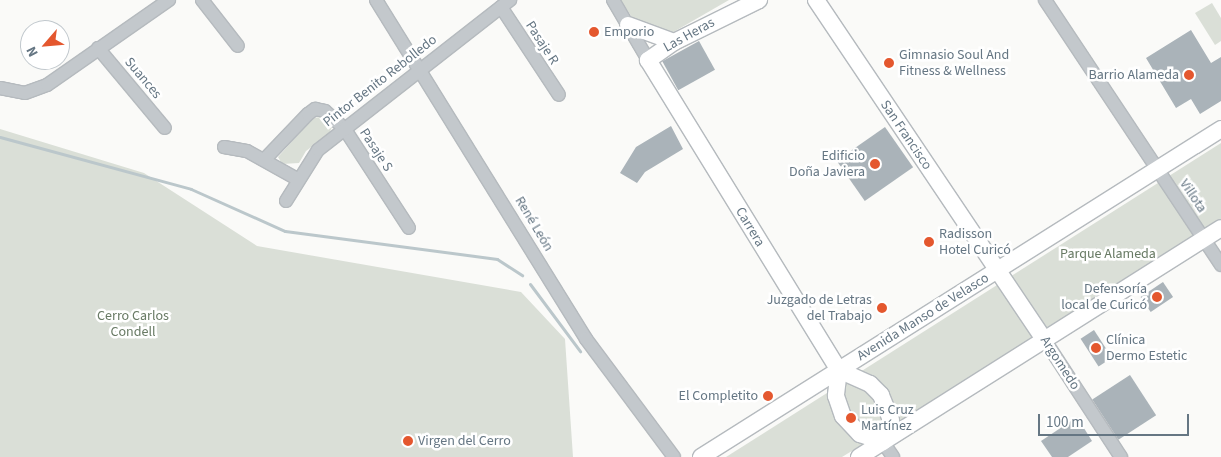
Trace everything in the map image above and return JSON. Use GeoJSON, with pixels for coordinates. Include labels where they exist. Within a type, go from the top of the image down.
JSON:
{"type":"FeatureCollection","features":[{"type":"Feature","properties":{"kind":"main road"},"geometry":{"type":"LineString","coordinates":[[726,15],[736,0]]}},
{"type":"Feature","properties":{"kind":"main road","name":"Las Heras"},"geometry":{"type":"LineString","coordinates":[[648,60],[674,42],[758,0]]}},
{"type":"Feature","properties":{"kind":"main road","name":"San Francisco"},"geometry":{"type":"LineString","coordinates":[[816,0],[997,270]]}},
{"type":"Feature","properties":{"kind":"main road"},"geometry":{"type":"LineString","coordinates":[[628,25],[674,42]]}},
{"type":"Feature","properties":{"kind":"main road","name":"Carrera"},"geometry":{"type":"LineString","coordinates":[[648,60],[839,370]]}},
{"type":"Feature","properties":{"kind":"main road","name":"Avenida Manso de Velasco"},"geometry":{"type":"LineString","coordinates":[[700,457],[1221,129]]}},
{"type":"Feature","properties":{"kind":"main road"},"geometry":{"type":"LineString","coordinates":[[860,457],[881,438],[1221,228]]}},
{"type":"Feature","properties":{"kind":"main road","name":"Argomedo"},"geometry":{"type":"LineString","coordinates":[[997,270],[1044,339]]}},
{"type":"Feature","properties":{"kind":"main road"},"geometry":{"type":"LineString","coordinates":[[839,370],[870,384],[881,395],[891,420],[881,438],[860,434],[843,416],[836,396],[839,370]]}},
{"type":"Feature","properties":{"kind":"street"},"geometry":{"type":"LineString","coordinates":[[0,88],[19,93],[39,89],[169,0]]}},
{"type":"Feature","properties":{"kind":"street"},"geometry":{"type":"LineString","coordinates":[[202,0],[238,46]]}},
{"type":"Feature","properties":{"kind":"street","name":"René León"},"geometry":{"type":"LineString","coordinates":[[376,0],[420,67],[586,339],[674,457]]}},
{"type":"Feature","properties":{"kind":"street","name":"Carrera"},"geometry":{"type":"LineString","coordinates":[[613,0],[648,60]]}},
{"type":"Feature","properties":{"kind":"street","name":"Villota"},"geometry":{"type":"LineString","coordinates":[[1044,0],[1221,265]]}},
{"type":"Feature","properties":{"kind":"street","name":"Pintor Benito Rebolledo"},"geometry":{"type":"LineString","coordinates":[[286,201],[297,179],[318,150],[420,67],[505,3]]}},
{"type":"Feature","properties":{"kind":"street","name":"Pasaje R"},"geometry":{"type":"LineString","coordinates":[[505,3],[559,95]]}},
{"type":"Feature","properties":{"kind":"street","name":"Suances"},"geometry":{"type":"LineString","coordinates":[[98,48],[165,128]]}},
{"type":"Feature","properties":{"kind":"street","name":"Pasaje S"},"geometry":{"type":"LineString","coordinates":[[264,160],[315,109],[325,111],[344,128],[409,228]]}},
{"type":"Feature","properties":{"kind":"street"},"geometry":{"type":"LineString","coordinates":[[224,147],[247,151],[297,179]]}},
{"type":"Feature","properties":{"kind":"street","name":"Argomedo"},"geometry":{"type":"LineString","coordinates":[[1044,339],[1121,457]]}},
{"type":"Feature","properties":{"kind":"street"},"geometry":{"type":"LineString","coordinates":[[881,438],[893,457]]}},
{"type":"Feature","properties":{"kind":"green space"},"geometry":{"type":"Polygon","coordinates":[[[620,0],[729,0],[670,34],[634,20],[620,0]]]}},
{"type":"Feature","properties":{"kind":"green space"},"geometry":{"type":"Polygon","coordinates":[[[1212,3],[1221,18],[1221,41],[1215,45],[1195,13],[1212,3]]]}},
{"type":"Feature","properties":{"kind":"green space"},"geometry":{"type":"Polygon","coordinates":[[[321,117],[332,127],[329,134],[306,151],[299,163],[282,164],[278,157],[313,118],[321,117]]]}},
{"type":"Feature","properties":{"kind":"green space","name":"Cerro Carlos Condell"},"geometry":{"type":"Polygon","coordinates":[[[0,129],[144,173],[257,246],[521,292],[565,339],[573,457],[0,457],[0,129]]]}},
{"type":"Feature","properties":{"kind":"green space","name":"Parque Alameda"},"geometry":{"type":"Polygon","coordinates":[[[1221,143],[1221,220],[1121,286],[842,457],[726,457],[1221,143]]]}},
{"type":"Feature","properties":{"kind":"building","name":"Barrio Alameda"},"geometry":{"type":"Polygon","coordinates":[[[1191,30],[1211,63],[1221,57],[1221,101],[1200,114],[1191,99],[1176,108],[1146,58],[1191,30]]]}},
{"type":"Feature","properties":{"kind":"building"},"geometry":{"type":"Polygon","coordinates":[[[699,41],[715,70],[678,90],[662,61],[699,41]]]}},
{"type":"Feature","properties":{"kind":"building"},"geometry":{"type":"Polygon","coordinates":[[[671,126],[683,149],[645,172],[637,183],[620,173],[636,147],[671,126]]]}},
{"type":"Feature","properties":{"kind":"building","name":"Edificio Doña Javiera"},"geometry":{"type":"Polygon","coordinates":[[[885,127],[913,167],[865,201],[837,161],[885,127]]]}},
{"type":"Feature","properties":{"kind":"building","name":"Defensoría local de Curicó"},"geometry":{"type":"Polygon","coordinates":[[[1163,282],[1173,297],[1151,312],[1141,297],[1163,282]]]}},
{"type":"Feature","properties":{"kind":"building","name":"Clínica Dermo Estetic"},"geometry":{"type":"Polygon","coordinates":[[[1094,330],[1112,358],[1099,366],[1081,339],[1094,330]]]}},
{"type":"Feature","properties":{"kind":"building"},"geometry":{"type":"Polygon","coordinates":[[[1130,375],[1156,415],[1118,440],[1092,400],[1130,375]]]}},
{"type":"Feature","properties":{"kind":"building"},"geometry":{"type":"Polygon","coordinates":[[[1077,417],[1092,441],[1068,457],[1052,457],[1041,441],[1077,417]]]}},
{"type":"Feature","properties":{"kind":"waterway"},"geometry":{"type":"LineString","coordinates":[[0,137],[191,189],[285,231],[497,259],[522,275]]}},
{"type":"Feature","properties":{"kind":"waterway"},"geometry":{"type":"LineString","coordinates":[[530,284],[580,351]]}},
{"type":"Feature","properties":{"kind":"place","name":"Emporio"},"geometry":{"type":"Point","coordinates":[594,32]}},
{"type":"Feature","properties":{"kind":"place","name":"Gimnasio Soul And Fitness & Wellness"},"geometry":{"type":"Point","coordinates":[889,63]}},
{"type":"Feature","properties":{"kind":"place","name":"Barrio Alameda"},"geometry":{"type":"Point","coordinates":[1189,75]}},
{"type":"Feature","properties":{"kind":"place","name":"Edificio Doña Javiera"},"geometry":{"type":"Point","coordinates":[875,164]}},
{"type":"Feature","properties":{"kind":"place","name":"Radisson Hotel Curicó"},"geometry":{"type":"Point","coordinates":[929,242]}},
{"type":"Feature","properties":{"kind":"place","name":"Defensoría local de Curicó"},"geometry":{"type":"Point","coordinates":[1157,297]}},
{"type":"Feature","properties":{"kind":"place","name":"Juzgado de Letras del Trabajo"},"geometry":{"type":"Point","coordinates":[882,308]}},
{"type":"Feature","properties":{"kind":"place","name":"Clínica Dermo Estetic"},"geometry":{"type":"Point","coordinates":[1096,348]}},
{"type":"Feature","properties":{"kind":"place","name":"El Completito"},"geometry":{"type":"Point","coordinates":[768,396]}},
{"type":"Feature","properties":{"kind":"place","name":"Luis Cruz Martínez"},"geometry":{"type":"Point","coordinates":[851,418]}},
{"type":"Feature","properties":{"kind":"place","name":"Virgen del Cerro"},"geometry":{"type":"Point","coordinates":[408,441]}}]}
